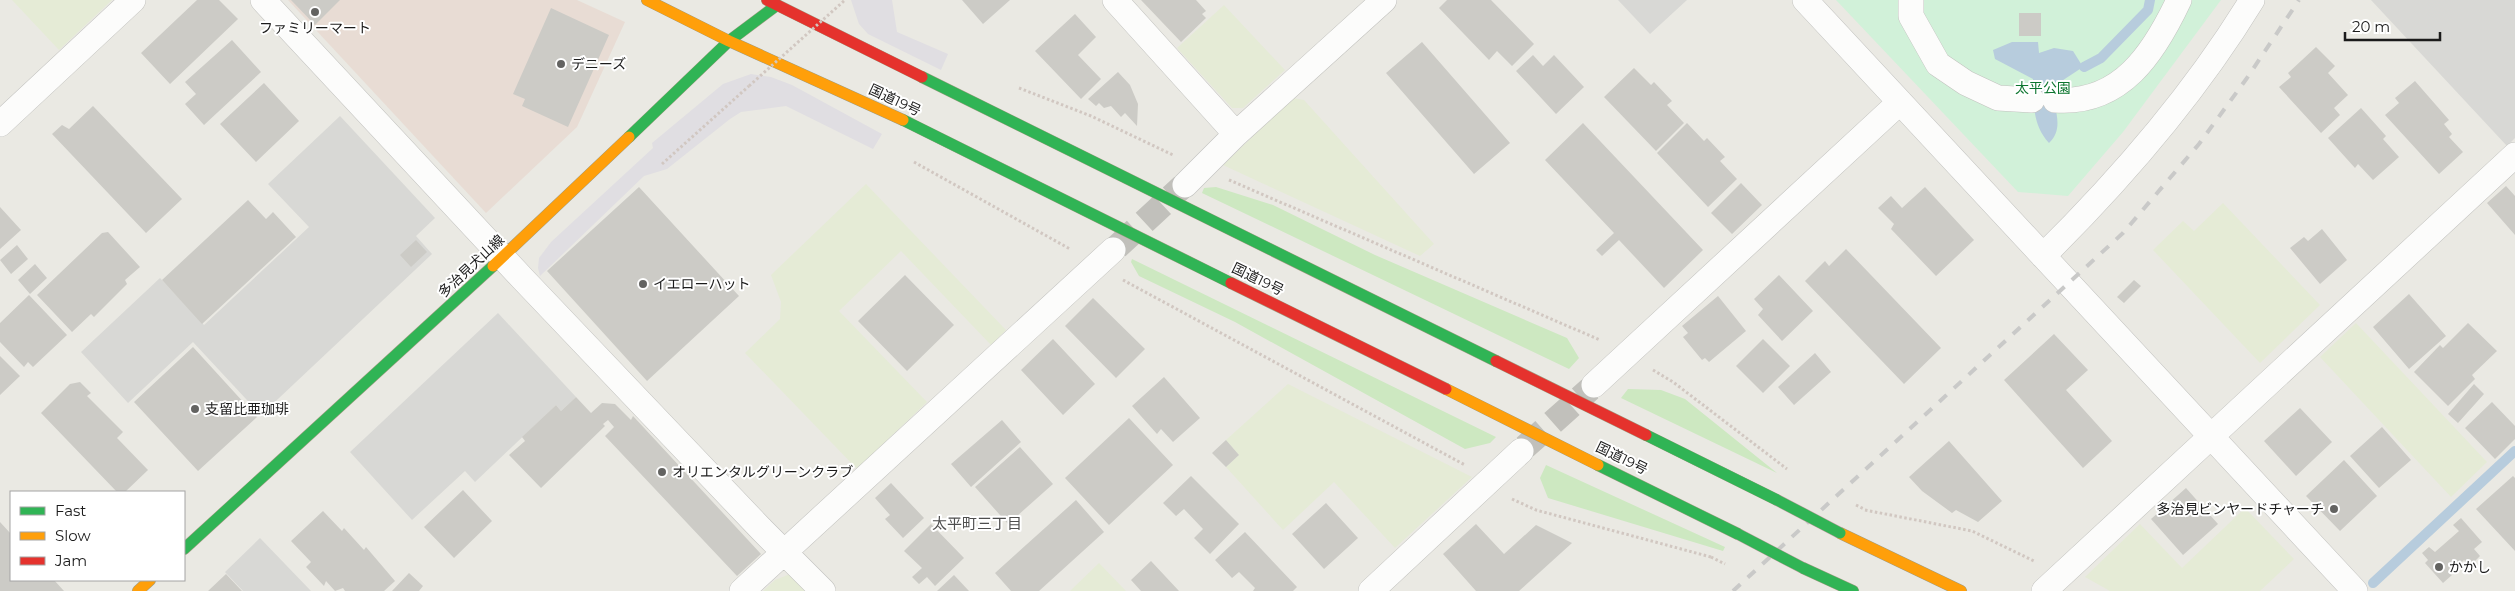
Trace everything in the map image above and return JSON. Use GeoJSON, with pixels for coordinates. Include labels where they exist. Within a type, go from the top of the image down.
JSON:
{"type":"FeatureCollection","features":[{"type":"Feature","properties":{"kind":"main road","name":"国道19号"},"geometry":{"type":"LineString","coordinates":[[647,0],[729,41],[906,122],[1738,534],[1803,568],[1853,591]]}},
{"type":"Feature","properties":{"kind":"main road","name":"多治見犬山線"},"geometry":{"type":"LineString","coordinates":[[185,548],[503,257],[772,2]]}},
{"type":"Feature","properties":{"kind":"main road"},"geometry":{"type":"LineString","coordinates":[[772,2],[1777,500],[1840,533],[1961,591]]}},
{"type":"Feature","properties":{"kind":"main road"},"geometry":{"type":"LineString","coordinates":[[138,591],[149,581]]}},
{"type":"Feature","properties":{"kind":"street"},"geometry":{"type":"LineString","coordinates":[[0,124],[133,0]]}},
{"type":"Feature","properties":{"kind":"street"},"geometry":{"type":"LineString","coordinates":[[264,0],[503,257],[761,529],[823,591]]}},
{"type":"Feature","properties":{"kind":"street"},"geometry":{"type":"LineString","coordinates":[[1115,0],[1236,134]]}},
{"type":"Feature","properties":{"kind":"street"},"geometry":{"type":"LineString","coordinates":[[1193,176],[1236,134],[1384,0]]}},
{"type":"Feature","properties":{"kind":"street"},"geometry":{"type":"LineString","coordinates":[[1805,0],[2355,591]]}},
{"type":"Feature","properties":{"kind":"street"},"geometry":{"type":"LineString","coordinates":[[1910,0],[1911,16],[1938,64],[1966,83],[1998,98],[2043,100],[2088,98],[2114,88],[2144,62],[2164,33],[2179,0]]}},
{"type":"Feature","properties":{"kind":"street"},"geometry":{"type":"LineString","coordinates":[[2043,256],[2099,201],[2148,145],[2226,42],[2252,0]]}},
{"type":"Feature","properties":{"kind":"street"},"geometry":{"type":"LineString","coordinates":[[1594,385],[1900,102]]}},
{"type":"Feature","properties":{"kind":"street"},"geometry":{"type":"LineString","coordinates":[[2053,583],[2515,154]]}},
{"type":"Feature","properties":{"kind":"street"},"geometry":{"type":"LineString","coordinates":[[742,591],[1104,258]]}},
{"type":"Feature","properties":{"kind":"street"},"geometry":{"type":"LineString","coordinates":[[1371,591],[1490,482],[1521,451]]}},
{"type":"Feature","properties":{"kind":"path"},"geometry":{"type":"LineString","coordinates":[[662,164],[845,0]]}},
{"type":"Feature","properties":{"kind":"path"},"geometry":{"type":"LineString","coordinates":[[1010,85],[1091,116],[1193,176],[1298,208],[1602,342],[1673,382],[1791,473]]}},
{"type":"Feature","properties":{"kind":"path"},"geometry":{"type":"LineString","coordinates":[[912,160],[1082,256],[1104,258],[1478,472],[1506,496],[1536,510],[1711,556]]}},
{"type":"Feature","properties":{"kind":"path"},"geometry":{"type":"LineString","coordinates":[[1864,509],[1972,531],[2053,583]]}},
{"type":"Feature","properties":{"kind":"shaded area"},"geometry":{"type":"Polygon","coordinates":[[[288,0],[577,0],[625,22],[577,127],[486,213],[288,0]]]}},
{"type":"Feature","properties":{"kind":"shaded area"},"geometry":{"type":"Polygon","coordinates":[[[851,0],[892,0],[897,32],[948,54],[941,70],[868,34],[859,24],[851,0]]]}},
{"type":"Feature","properties":{"kind":"shaded area"},"geometry":{"type":"Polygon","coordinates":[[[1618,0],[1687,0],[1650,34],[1618,0]]]}},
{"type":"Feature","properties":{"kind":"shaded area"},"geometry":{"type":"Polygon","coordinates":[[[2371,0],[2515,0],[2515,138],[2507,146],[2371,0]]]}},
{"type":"Feature","properties":{"kind":"shaded area"},"geometry":{"type":"Polygon","coordinates":[[[751,74],[771,77],[792,85],[882,134],[873,149],[786,106],[741,112],[667,169],[644,176],[540,276],[538,268],[539,258],[551,242],[653,148],[652,143],[723,84],[751,74]]]}},
{"type":"Feature","properties":{"kind":"shaded area"},"geometry":{"type":"Polygon","coordinates":[[[340,116],[435,218],[416,236],[432,254],[261,415],[193,342],[128,403],[81,352],[160,278],[204,325],[309,227],[268,184],[340,116]]]}},
{"type":"Feature","properties":{"kind":"shaded area"},"geometry":{"type":"Polygon","coordinates":[[[498,313],[576,397],[561,411],[556,405],[475,482],[465,471],[412,520],[350,452],[498,313]]]}},
{"type":"Feature","properties":{"kind":"shaded area"},"geometry":{"type":"Polygon","coordinates":[[[260,538],[311,591],[243,591],[225,572],[260,538]]]}},
{"type":"Feature","properties":{"kind":"green space"},"geometry":{"type":"Polygon","coordinates":[[[12,0],[112,0],[59,50],[12,0]]]}},
{"type":"Feature","properties":{"kind":"green space","name":"太平公園"},"geometry":{"type":"Polygon","coordinates":[[[1836,0],[2221,0],[2123,132],[2068,196],[2018,192],[1836,0]]]}},
{"type":"Feature","properties":{"kind":"green space"},"geometry":{"type":"Polygon","coordinates":[[[1224,5],[1285,70],[1243,108],[1232,108],[1177,48],[1224,5]]]}},
{"type":"Feature","properties":{"kind":"green space"},"geometry":{"type":"Polygon","coordinates":[[[1293,98],[1304,100],[1434,244],[1420,256],[1223,165],[1293,98]]]}},
{"type":"Feature","properties":{"kind":"green space"},"geometry":{"type":"Polygon","coordinates":[[[866,184],[1006,330],[991,345],[901,251],[839,311],[927,402],[857,469],[745,353],[780,319],[781,302],[771,275],[866,184]]]}},
{"type":"Feature","properties":{"kind":"green space"},"geometry":{"type":"Polygon","coordinates":[[[1216,187],[1273,205],[1375,255],[1567,338],[1579,358],[1569,369],[1202,193],[1204,188],[1216,187]]]}},
{"type":"Feature","properties":{"kind":"green space"},"geometry":{"type":"Polygon","coordinates":[[[2223,203],[2320,305],[2260,363],[2153,250],[2183,221],[2194,231],[2223,203]]]}},
{"type":"Feature","properties":{"kind":"green space"},"geometry":{"type":"Polygon","coordinates":[[[1132,259],[1496,437],[1490,443],[1465,449],[1235,322],[1139,276],[1131,262],[1132,259]]]}},
{"type":"Feature","properties":{"kind":"green space"},"geometry":{"type":"Polygon","coordinates":[[[2356,323],[2487,462],[2451,497],[2320,357],[2356,323]]]}},
{"type":"Feature","properties":{"kind":"green space"},"geometry":{"type":"Polygon","coordinates":[[[1288,384],[1472,477],[1395,548],[1334,482],[1283,530],[1226,467],[1239,455],[1226,440],[1288,384]]]}},
{"type":"Feature","properties":{"kind":"green space"},"geometry":{"type":"Polygon","coordinates":[[[1628,389],[1661,390],[1685,399],[1777,473],[1621,398],[1628,389]]]}},
{"type":"Feature","properties":{"kind":"green space"},"geometry":{"type":"Polygon","coordinates":[[[1546,465],[1725,547],[1723,551],[1548,498],[1540,478],[1546,465]]]}},
{"type":"Feature","properties":{"kind":"green space"},"geometry":{"type":"Polygon","coordinates":[[[2245,508],[2294,559],[2260,591],[2110,591],[2085,577],[2140,524],[2182,568],[2245,508]]]}},
{"type":"Feature","properties":{"kind":"green space"},"geometry":{"type":"Polygon","coordinates":[[[1099,563],[1126,591],[1070,591],[1099,563]]]}},
{"type":"Feature","properties":{"kind":"green space"},"geometry":{"type":"Polygon","coordinates":[[[795,572],[813,591],[763,591],[775,580],[795,572]]]}},
{"type":"Feature","properties":{"kind":"water"},"geometry":{"type":"Polygon","coordinates":[[[2012,42],[2038,42],[2039,53],[2054,48],[2073,51],[2083,67],[2051,88],[2057,124],[2054,137],[2049,143],[2039,128],[2035,113],[2033,79],[1995,59],[1993,50],[2012,42]]]}},
{"type":"Feature","properties":{"kind":"building"},"geometry":{"type":"Polygon","coordinates":[[[197,0],[219,0],[238,19],[170,84],[141,53],[197,0]]]}},
{"type":"Feature","properties":{"kind":"building","name":"ファミリーマート"},"geometry":{"type":"Polygon","coordinates":[[[291,0],[340,0],[315,25],[291,0]]]}},
{"type":"Feature","properties":{"kind":"building"},"geometry":{"type":"Polygon","coordinates":[[[962,0],[1010,0],[983,24],[962,0]]]}},
{"type":"Feature","properties":{"kind":"building"},"geometry":{"type":"Polygon","coordinates":[[[1141,0],[1196,0],[1206,11],[1202,14],[1206,18],[1181,42],[1141,0]]]}},
{"type":"Feature","properties":{"kind":"building"},"geometry":{"type":"Polygon","coordinates":[[[1447,0],[1491,0],[1534,44],[1512,66],[1497,51],[1489,60],[1439,8],[1447,0]]]}},
{"type":"Feature","properties":{"kind":"building","name":"デニーズ"},"geometry":{"type":"Polygon","coordinates":[[[551,8],[609,35],[568,127],[522,106],[525,99],[513,94],[551,8]]]}},
{"type":"Feature","properties":{"kind":"building"},"geometry":{"type":"Polygon","coordinates":[[[2019,13],[2041,13],[2041,36],[2019,36],[2019,13]]]}},
{"type":"Feature","properties":{"kind":"building"},"geometry":{"type":"Polygon","coordinates":[[[1075,14],[1096,37],[1078,55],[1101,79],[1081,99],[1035,51],[1075,14]]]}},
{"type":"Feature","properties":{"kind":"building"},"geometry":{"type":"Polygon","coordinates":[[[232,40],[261,72],[204,125],[185,104],[196,94],[185,82],[232,40]]]}},
{"type":"Feature","properties":{"kind":"building"},"geometry":{"type":"Polygon","coordinates":[[[1422,42],[1510,143],[1474,174],[1386,73],[1422,42]]]}},
{"type":"Feature","properties":{"kind":"building"},"geometry":{"type":"Polygon","coordinates":[[[2316,47],[2335,66],[2328,73],[2348,95],[2334,108],[2340,115],[2321,133],[2279,87],[2291,77],[2288,73],[2316,47]]]}},
{"type":"Feature","properties":{"kind":"building"},"geometry":{"type":"Polygon","coordinates":[[[1533,55],[1543,66],[1554,55],[1584,87],[1556,114],[1516,71],[1533,55]]]}},
{"type":"Feature","properties":{"kind":"building"},"geometry":{"type":"Polygon","coordinates":[[[1634,68],[1651,85],[1654,82],[1672,101],[1667,105],[1684,123],[1656,151],[1604,97],[1634,68]]]}},
{"type":"Feature","properties":{"kind":"building"},"geometry":{"type":"Polygon","coordinates":[[[1118,72],[1130,85],[1138,104],[1137,126],[1125,113],[1121,117],[1111,106],[1104,108],[1099,103],[1096,106],[1088,99],[1118,72]]]}},
{"type":"Feature","properties":{"kind":"building"},"geometry":{"type":"Polygon","coordinates":[[[2415,81],[2449,120],[2444,124],[2452,134],[2449,137],[2463,152],[2439,174],[2385,115],[2399,103],[2395,98],[2415,81]]]}},
{"type":"Feature","properties":{"kind":"building"},"geometry":{"type":"Polygon","coordinates":[[[264,83],[299,121],[256,162],[220,124],[264,83]]]}},
{"type":"Feature","properties":{"kind":"building"},"geometry":{"type":"Polygon","coordinates":[[[93,106],[182,199],[146,233],[52,134],[62,125],[69,129],[93,106]]]}},
{"type":"Feature","properties":{"kind":"building"},"geometry":{"type":"Polygon","coordinates":[[[2361,108],[2386,136],[2383,139],[2399,157],[2373,180],[2358,164],[2355,168],[2328,138],[2361,108]]]}},
{"type":"Feature","properties":{"kind":"building"},"geometry":{"type":"Polygon","coordinates":[[[1583,123],[1703,250],[1664,288],[1619,240],[1602,256],[1596,250],[1614,233],[1545,160],[1583,123]]]}},
{"type":"Feature","properties":{"kind":"building"},"geometry":{"type":"Polygon","coordinates":[[[1687,123],[1704,141],[1707,138],[1725,157],[1720,161],[1737,179],[1708,207],[1657,153],[1687,123]]]}},
{"type":"Feature","properties":{"kind":"building"},"geometry":{"type":"Polygon","coordinates":[[[1741,183],[1762,205],[1732,234],[1711,213],[1741,183]]]}},
{"type":"Feature","properties":{"kind":"building"},"geometry":{"type":"Polygon","coordinates":[[[2506,186],[2515,196],[2515,235],[2487,203],[2506,186]]]}},
{"type":"Feature","properties":{"kind":"building","name":"イエローハット"},"geometry":{"type":"Polygon","coordinates":[[[639,187],[739,296],[647,381],[547,271],[639,187]]]}},
{"type":"Feature","properties":{"kind":"building"},"geometry":{"type":"Polygon","coordinates":[[[1925,187],[1974,240],[1936,276],[1891,229],[1894,224],[1878,208],[1891,196],[1902,208],[1925,187]]]}},
{"type":"Feature","properties":{"kind":"building"},"geometry":{"type":"Polygon","coordinates":[[[248,200],[266,219],[273,212],[296,237],[202,324],[162,280],[248,200]]]}},
{"type":"Feature","properties":{"kind":"building"},"geometry":{"type":"Polygon","coordinates":[[[0,207],[21,230],[0,249],[0,207]]]}},
{"type":"Feature","properties":{"kind":"building"},"geometry":{"type":"Polygon","coordinates":[[[2322,229],[2347,260],[2320,284],[2290,248],[2304,237],[2308,241],[2322,229]]]}},
{"type":"Feature","properties":{"kind":"building"},"geometry":{"type":"Polygon","coordinates":[[[108,232],[140,267],[125,280],[127,284],[94,317],[91,314],[72,332],[37,295],[102,233],[108,232]]]}},
{"type":"Feature","properties":{"kind":"building"},"geometry":{"type":"Polygon","coordinates":[[[416,240],[427,252],[411,267],[400,255],[416,240]]]}},
{"type":"Feature","properties":{"kind":"building"},"geometry":{"type":"Polygon","coordinates":[[[17,245],[28,259],[11,274],[0,260],[17,245]]]}},
{"type":"Feature","properties":{"kind":"building"},"geometry":{"type":"Polygon","coordinates":[[[1846,249],[1941,348],[1904,384],[1805,281],[1825,261],[1829,266],[1846,249]]]}},
{"type":"Feature","properties":{"kind":"building"},"geometry":{"type":"Polygon","coordinates":[[[35,264],[47,278],[30,294],[18,280],[35,264]]]}},
{"type":"Feature","properties":{"kind":"building"},"geometry":{"type":"Polygon","coordinates":[[[905,275],[954,325],[907,371],[858,321],[905,275]]]}},
{"type":"Feature","properties":{"kind":"building"},"geometry":{"type":"Polygon","coordinates":[[[1779,275],[1813,311],[1782,341],[1758,315],[1763,309],[1754,299],[1779,275]]]}},
{"type":"Feature","properties":{"kind":"building"},"geometry":{"type":"Polygon","coordinates":[[[2134,280],[2141,286],[2124,303],[2117,297],[2134,280]]]}},
{"type":"Feature","properties":{"kind":"building"},"geometry":{"type":"Polygon","coordinates":[[[2409,294],[2446,336],[2409,369],[2373,327],[2409,294]]]}},
{"type":"Feature","properties":{"kind":"building"},"geometry":{"type":"Polygon","coordinates":[[[29,295],[67,335],[33,367],[28,362],[24,367],[0,342],[0,323],[29,295]]]}},
{"type":"Feature","properties":{"kind":"building"},"geometry":{"type":"Polygon","coordinates":[[[1718,296],[1746,331],[1709,362],[1705,358],[1702,360],[1683,337],[1688,333],[1682,326],[1718,296]]]}},
{"type":"Feature","properties":{"kind":"building"},"geometry":{"type":"Polygon","coordinates":[[[1093,298],[1145,349],[1116,378],[1065,326],[1093,298]]]}},
{"type":"Feature","properties":{"kind":"building"},"geometry":{"type":"Polygon","coordinates":[[[2468,323],[2497,351],[2472,375],[2475,379],[2448,406],[2414,372],[2440,345],[2443,348],[2468,323]]]}},
{"type":"Feature","properties":{"kind":"building"},"geometry":{"type":"Polygon","coordinates":[[[2054,334],[2088,370],[2066,390],[2112,441],[2083,468],[2004,380],[2054,334]]]}},
{"type":"Feature","properties":{"kind":"building"},"geometry":{"type":"Polygon","coordinates":[[[1053,339],[1095,384],[1063,415],[1021,370],[1053,339]]]}},
{"type":"Feature","properties":{"kind":"building"},"geometry":{"type":"Polygon","coordinates":[[[1763,339],[1790,366],[1763,393],[1736,366],[1763,339]]]}},
{"type":"Feature","properties":{"kind":"building","name":"支留比亜珈琲"},"geometry":{"type":"Polygon","coordinates":[[[193,347],[257,417],[198,471],[134,402],[193,347]]]}},
{"type":"Feature","properties":{"kind":"building"},"geometry":{"type":"Polygon","coordinates":[[[1815,353],[1831,372],[1794,405],[1778,387],[1815,353]]]}},
{"type":"Feature","properties":{"kind":"building"},"geometry":{"type":"Polygon","coordinates":[[[0,356],[20,376],[0,395],[0,356]]]}},
{"type":"Feature","properties":{"kind":"building"},"geometry":{"type":"Polygon","coordinates":[[[1164,377],[1200,418],[1173,442],[1161,429],[1157,434],[1132,406],[1164,377]]]}},
{"type":"Feature","properties":{"kind":"building"},"geometry":{"type":"Polygon","coordinates":[[[80,382],[91,393],[87,396],[123,432],[117,438],[148,470],[126,491],[116,491],[41,413],[70,384],[80,382]]]}},
{"type":"Feature","properties":{"kind":"building"},"geometry":{"type":"Polygon","coordinates":[[[2474,384],[2484,394],[2458,423],[2448,414],[2474,384]]]}},
{"type":"Feature","properties":{"kind":"building","name":"オリエンタルグリーンクラブ"},"geometry":{"type":"Polygon","coordinates":[[[576,397],[591,413],[602,403],[615,404],[631,420],[633,416],[761,554],[737,576],[605,436],[614,427],[608,420],[603,424],[605,426],[541,488],[509,455],[525,441],[522,437],[556,405],[561,411],[576,397]]]}},
{"type":"Feature","properties":{"kind":"building"},"geometry":{"type":"Polygon","coordinates":[[[2492,402],[2515,426],[2515,439],[2495,459],[2465,428],[2492,402]]]}},
{"type":"Feature","properties":{"kind":"building"},"geometry":{"type":"Polygon","coordinates":[[[2300,408],[2332,442],[2296,476],[2264,441],[2300,408]]]}},
{"type":"Feature","properties":{"kind":"building"},"geometry":{"type":"Polygon","coordinates":[[[1129,418],[1173,465],[1109,525],[1065,478],[1129,418]]]}},
{"type":"Feature","properties":{"kind":"building"},"geometry":{"type":"Polygon","coordinates":[[[1002,420],[1021,442],[971,487],[951,464],[1002,420]]]}},
{"type":"Feature","properties":{"kind":"building"},"geometry":{"type":"Polygon","coordinates":[[[2382,427],[2411,460],[2379,488],[2350,456],[2382,427]]]}},
{"type":"Feature","properties":{"kind":"building"},"geometry":{"type":"Polygon","coordinates":[[[1226,440],[1239,455],[1226,467],[1212,453],[1226,440]]]}},
{"type":"Feature","properties":{"kind":"building"},"geometry":{"type":"Polygon","coordinates":[[[1949,441],[2002,501],[1978,522],[1956,510],[1952,513],[1922,491],[1909,477],[1949,441]]]}},
{"type":"Feature","properties":{"kind":"building"},"geometry":{"type":"Polygon","coordinates":[[[1020,447],[1053,484],[1008,524],[975,487],[1020,447]]]}},
{"type":"Feature","properties":{"kind":"building"},"geometry":{"type":"Polygon","coordinates":[[[2344,460],[2377,496],[2340,531],[2306,496],[2344,460]]]}},
{"type":"Feature","properties":{"kind":"building"},"geometry":{"type":"Polygon","coordinates":[[[1191,476],[1239,524],[1210,554],[1194,538],[1203,529],[1184,509],[1176,516],[1163,503],[1191,476]]]}},
{"type":"Feature","properties":{"kind":"building"},"geometry":{"type":"Polygon","coordinates":[[[2513,476],[2515,478],[2515,551],[2476,509],[2513,476]]]}},
{"type":"Feature","properties":{"kind":"building"},"geometry":{"type":"Polygon","coordinates":[[[891,483],[924,518],[903,538],[885,519],[890,515],[875,498],[891,483]]]}},
{"type":"Feature","properties":{"kind":"building"},"geometry":{"type":"Polygon","coordinates":[[[2186,488],[2218,524],[2183,555],[2151,519],[2186,488]]]}},
{"type":"Feature","properties":{"kind":"building"},"geometry":{"type":"Polygon","coordinates":[[[463,490],[492,521],[454,558],[424,527],[463,490]]]}},
{"type":"Feature","properties":{"kind":"building"},"geometry":{"type":"Polygon","coordinates":[[[1076,500],[1104,532],[1039,591],[1011,591],[995,573],[1076,500]]]}},
{"type":"Feature","properties":{"kind":"building"},"geometry":{"type":"Polygon","coordinates":[[[1326,503],[1358,538],[1324,569],[1292,534],[1326,503]]]}},
{"type":"Feature","properties":{"kind":"building"},"geometry":{"type":"Polygon","coordinates":[[[323,511],[342,531],[344,528],[364,550],[366,547],[395,581],[384,591],[345,591],[343,588],[335,591],[326,581],[324,586],[306,567],[311,562],[291,541],[323,511]]]}},
{"type":"Feature","properties":{"kind":"building"},"geometry":{"type":"Polygon","coordinates":[[[2461,518],[2482,542],[2474,549],[2480,556],[2470,566],[2464,560],[2450,573],[2452,575],[2443,583],[2425,563],[2428,560],[2422,553],[2429,547],[2435,552],[2459,531],[2453,525],[2461,518]]]}},
{"type":"Feature","properties":{"kind":"building"},"geometry":{"type":"Polygon","coordinates":[[[0,522],[10,533],[10,581],[55,581],[64,591],[0,591],[0,522]]]}},
{"type":"Feature","properties":{"kind":"building"},"geometry":{"type":"Polygon","coordinates":[[[931,524],[964,558],[935,586],[927,577],[919,584],[912,577],[922,568],[904,551],[931,524]]]}},
{"type":"Feature","properties":{"kind":"building"},"geometry":{"type":"Polygon","coordinates":[[[1476,524],[1504,554],[1536,525],[1572,543],[1519,591],[1476,591],[1443,554],[1476,524]]]}},
{"type":"Feature","properties":{"kind":"building"},"geometry":{"type":"Polygon","coordinates":[[[1245,532],[1297,587],[1293,591],[1253,591],[1255,588],[1239,572],[1232,578],[1215,560],[1245,532]]]}},
{"type":"Feature","properties":{"kind":"building"},"geometry":{"type":"Polygon","coordinates":[[[1151,561],[1179,591],[1141,591],[1131,580],[1151,561]]]}},
{"type":"Feature","properties":{"kind":"building"},"geometry":{"type":"Polygon","coordinates":[[[409,573],[423,586],[419,591],[392,591],[409,573]]]}},
{"type":"Feature","properties":{"kind":"building"},"geometry":{"type":"Polygon","coordinates":[[[226,574],[242,591],[208,591],[226,574]]]}},
{"type":"Feature","properties":{"kind":"building"},"geometry":{"type":"Polygon","coordinates":[[[954,575],[969,591],[937,591],[954,575]]]}},
{"type":"Feature","properties":{"kind":"waterway"},"geometry":{"type":"LineString","coordinates":[[2084,67],[2101,58],[2148,10],[2150,0]]}},
{"type":"Feature","properties":{"kind":"waterway"},"geometry":{"type":"LineString","coordinates":[[2373,583],[2515,451]]}},
{"type":"Feature","properties":{"kind":"tunnel"},"geometry":{"type":"LineString","coordinates":[[1117,247],[1183,186]]}},
{"type":"Feature","properties":{"kind":"tunnel"},"geometry":{"type":"LineString","coordinates":[[1525,447],[1590,389]]}},
{"type":"Feature","properties":{"kind":"railway"},"geometry":{"type":"LineString","coordinates":[[1733,591],[2123,233],[2199,144],[2247,78],[2299,0]]}},
{"type":"Feature","properties":{"kind":"traffic: fast"},"geometry":{"type":"LineString","coordinates":[[629,137],[729,41],[777,5]]}},
{"type":"Feature","properties":{"kind":"traffic: fast"},"geometry":{"type":"LineString","coordinates":[[922,77],[1496,361]]}},
{"type":"Feature","properties":{"kind":"traffic: fast"},"geometry":{"type":"LineString","coordinates":[[903,120],[1231,283]]}},
{"type":"Feature","properties":{"kind":"traffic: fast"},"geometry":{"type":"LineString","coordinates":[[185,548],[493,266]]}},
{"type":"Feature","properties":{"kind":"traffic: fast"},"geometry":{"type":"LineString","coordinates":[[1646,435],[1777,500]]}},
{"type":"Feature","properties":{"kind":"traffic: fast"},"geometry":{"type":"LineString","coordinates":[[1598,465],[1738,534]]}},
{"type":"Feature","properties":{"kind":"traffic: fast"},"geometry":{"type":"LineString","coordinates":[[1777,500],[1840,533]]}},
{"type":"Feature","properties":{"kind":"traffic: fast"},"geometry":{"type":"LineString","coordinates":[[1738,534],[1803,568]]}},
{"type":"Feature","properties":{"kind":"traffic: fast"},"geometry":{"type":"LineString","coordinates":[[1803,568],[1853,591]]}},
{"type":"Feature","properties":{"kind":"traffic: slow"},"geometry":{"type":"LineString","coordinates":[[647,0],[729,41],[903,120]]}},
{"type":"Feature","properties":{"kind":"traffic: slow"},"geometry":{"type":"LineString","coordinates":[[493,266],[629,137]]}},
{"type":"Feature","properties":{"kind":"traffic: slow"},"geometry":{"type":"LineString","coordinates":[[1446,389],[1598,465]]}},
{"type":"Feature","properties":{"kind":"traffic: slow"},"geometry":{"type":"LineString","coordinates":[[1840,533],[1961,591]]}},
{"type":"Feature","properties":{"kind":"traffic: slow"},"geometry":{"type":"LineString","coordinates":[[138,591],[149,581]]}},
{"type":"Feature","properties":{"kind":"traffic: jam"},"geometry":{"type":"LineString","coordinates":[[767,0],[922,77]]}},
{"type":"Feature","properties":{"kind":"traffic: jam"},"geometry":{"type":"LineString","coordinates":[[1231,283],[1446,389]]}},
{"type":"Feature","properties":{"kind":"traffic: jam"},"geometry":{"type":"LineString","coordinates":[[1496,361],[1646,435]]}},
{"type":"Feature","properties":{"kind":"place","name":"ファミリーマート"},"geometry":{"type":"Point","coordinates":[315,12]}},
{"type":"Feature","properties":{"kind":"place","name":"デニーズ"},"geometry":{"type":"Point","coordinates":[561,64]}},
{"type":"Feature","properties":{"kind":"place","name":"イエローハット"},"geometry":{"type":"Point","coordinates":[643,284]}},
{"type":"Feature","properties":{"kind":"place","name":"支留比亜珈琲"},"geometry":{"type":"Point","coordinates":[195,409]}},
{"type":"Feature","properties":{"kind":"place","name":"オリエンタルグリーンクラブ"},"geometry":{"type":"Point","coordinates":[662,472]}},
{"type":"Feature","properties":{"kind":"place","name":"多治見ビンヤードチャーチ"},"geometry":{"type":"Point","coordinates":[2334,509]}},
{"type":"Feature","properties":{"kind":"place","name":"かかし"},"geometry":{"type":"Point","coordinates":[2439,567]}},
{"type":"Feature","properties":{"kind":"district","name":"太平町三丁目"},"geometry":{"type":"Point","coordinates":[977,523]}}]}
